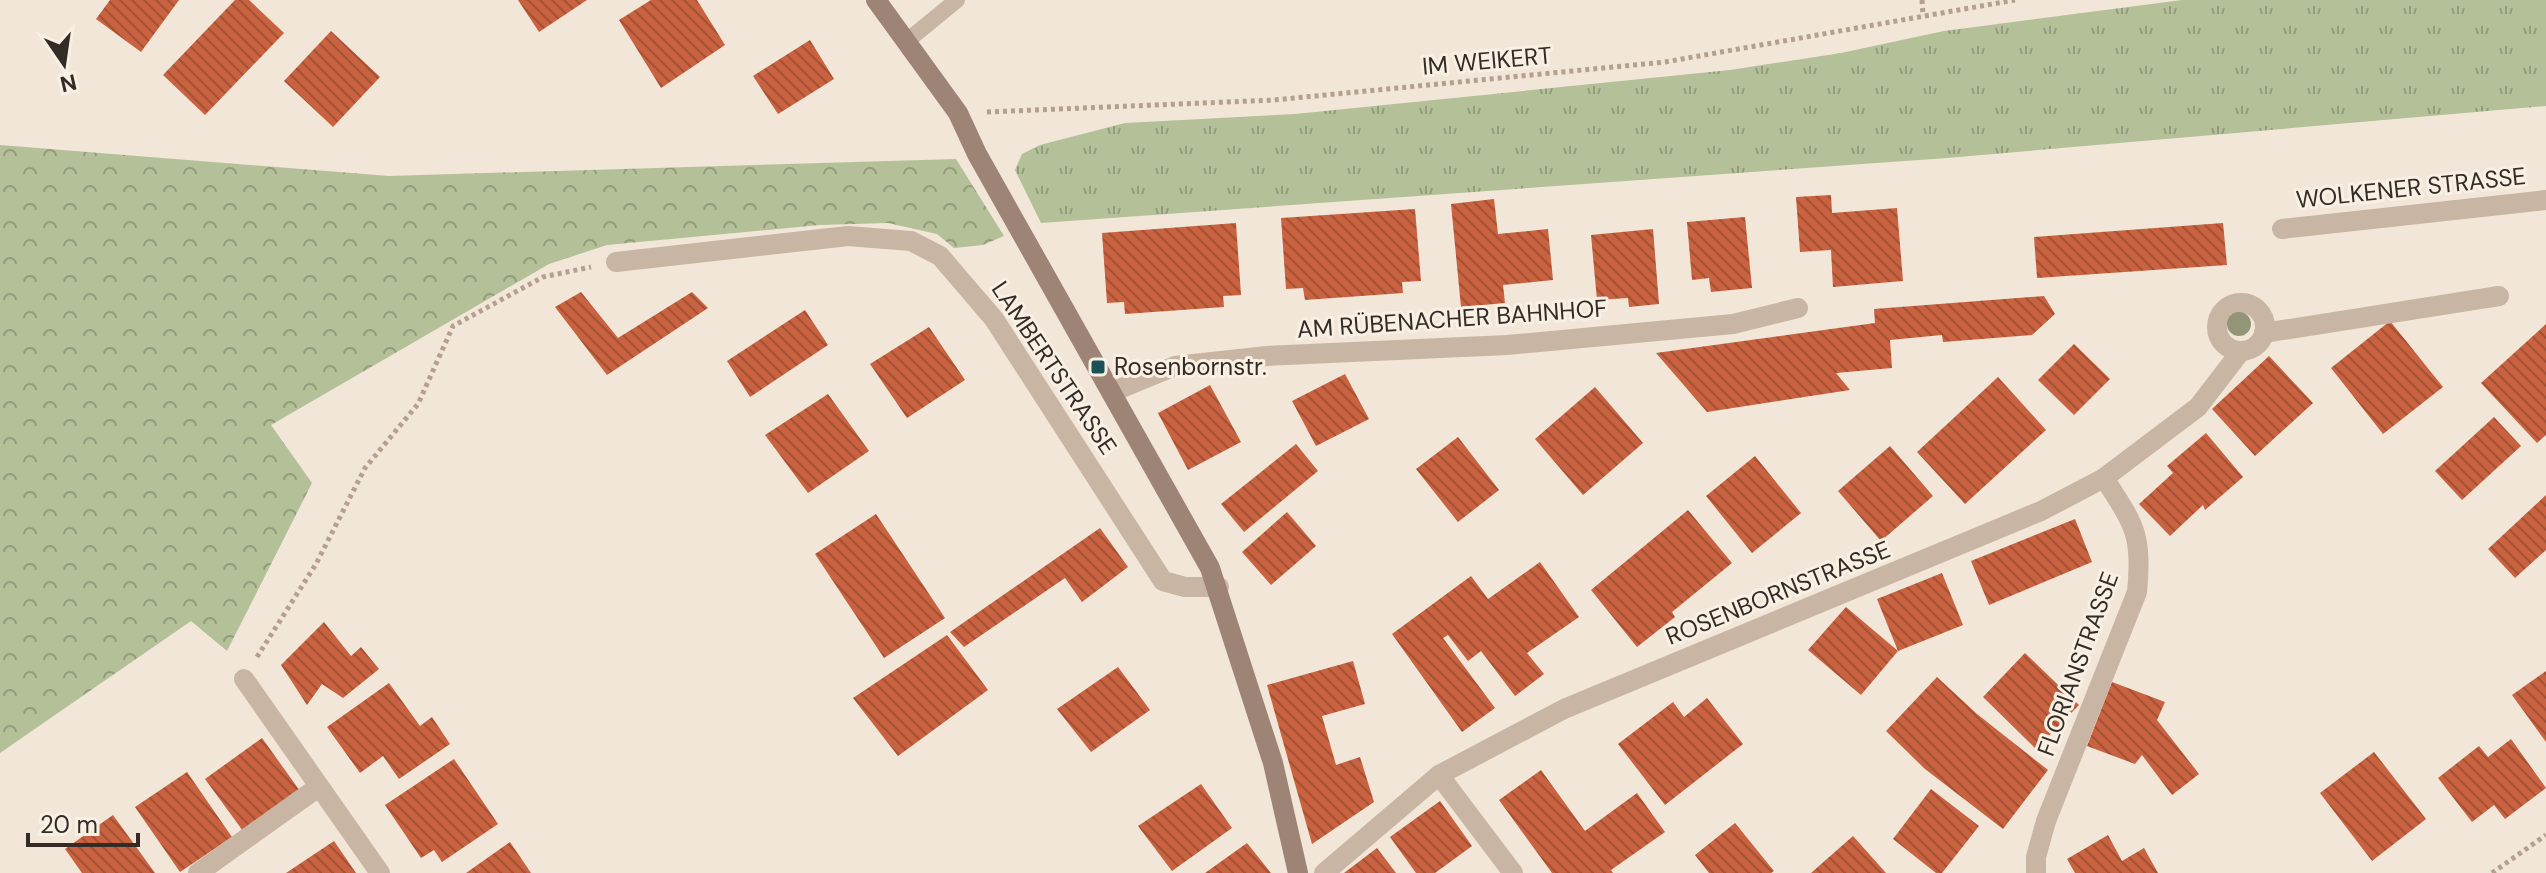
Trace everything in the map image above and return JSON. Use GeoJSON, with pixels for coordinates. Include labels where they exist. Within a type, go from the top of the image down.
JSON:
{"type":"FeatureCollection","features":[{"type":"Feature","properties":{"kind":"main road","name":"LAMBERTSTRASSE"},"geometry":{"type":"LineString","coordinates":[[876,0],[958,113],[977,154],[1193,534],[1219,587],[1273,763],[1298,873]]}},
{"type":"Feature","properties":{"kind":"street","name":"WOLKENER STRASSE"},"geometry":{"type":"LineString","coordinates":[[2282,229],[2546,200]]}},
{"type":"Feature","properties":{"kind":"street","name":"LAMBERTSTRASSE"},"geometry":{"type":"LineString","coordinates":[[616,262],[848,236],[911,241],[940,256],[994,319],[1163,581],[1185,587],[1219,587]]}},
{"type":"Feature","properties":{"kind":"street","name":"ROSENBORNSTRASSE"},"geometry":{"type":"LineString","coordinates":[[1324,873],[1439,775],[1564,709],[2015,522],[2104,478],[2198,407],[2241,351],[2256,346],[2264,333],[2499,296]]}},
{"type":"Feature","properties":{"kind":"street"},"geometry":{"type":"LineString","coordinates":[[2241,351],[2221,340],[2217,325],[2223,311],[2237,304],[2252,306],[2262,317],[2264,333]]}},
{"type":"Feature","properties":{"kind":"street","name":"AM RÜBENACHER BAHNHOF"},"geometry":{"type":"LineString","coordinates":[[1112,392],[1175,366],[1267,356],[1507,345],[1733,324],[1798,308]]}},
{"type":"Feature","properties":{"kind":"street","name":"FLORIANSTRASSE"},"geometry":{"type":"LineString","coordinates":[[2036,873],[2036,857],[2046,821],[2137,592],[2141,555],[2134,524],[2104,478]]}},
{"type":"Feature","properties":{"kind":"street"},"geometry":{"type":"LineString","coordinates":[[244,679],[289,740],[317,788],[380,873]]}},
{"type":"Feature","properties":{"kind":"street"},"geometry":{"type":"LineString","coordinates":[[1439,775],[1513,873]]}},
{"type":"Feature","properties":{"kind":"street"},"geometry":{"type":"LineString","coordinates":[[198,873],[317,788]]}},
{"type":"Feature","properties":{"kind":"lane"},"geometry":{"type":"LineString","coordinates":[[907,41],[957,0]]}},
{"type":"Feature","properties":{"kind":"path"},"geometry":{"type":"LineString","coordinates":[[1922,0],[1923,16]]}},
{"type":"Feature","properties":{"kind":"path","name":"IM WEIKERT"},"geometry":{"type":"LineString","coordinates":[[958,113],[1274,100],[1649,64],[2015,0]]}},
{"type":"Feature","properties":{"kind":"path"},"geometry":{"type":"LineString","coordinates":[[244,679],[316,564],[365,468],[418,404],[453,326],[543,277],[616,262]]}},
{"type":"Feature","properties":{"kind":"path"},"geometry":{"type":"LineString","coordinates":[[2492,873],[2546,835]]}},
{"type":"Feature","properties":{"kind":"green space"},"geometry":{"type":"Polygon","coordinates":[[[2182,0],[2546,0],[2546,106],[1947,158],[1041,223],[1015,170],[1022,154],[1040,145],[1125,123],[1295,114],[1730,70],[1841,53],[1944,31],[2182,0]]]}},
{"type":"Feature","properties":{"kind":"green space"},"geometry":{"type":"Polygon","coordinates":[[[0,145],[389,176],[956,159],[1004,236],[983,245],[954,248],[937,234],[888,223],[820,225],[607,245],[549,264],[271,425],[312,483],[227,651],[191,621],[0,753],[0,145]]]}},
{"type":"Feature","properties":{"kind":"building"},"geometry":{"type":"Polygon","coordinates":[[[110,0],[179,0],[141,52],[96,19],[110,0]]]}},
{"type":"Feature","properties":{"kind":"building"},"geometry":{"type":"Polygon","coordinates":[[[235,0],[249,0],[284,33],[205,115],[163,75],[235,0]]]}},
{"type":"Feature","properties":{"kind":"building"},"geometry":{"type":"Polygon","coordinates":[[[518,0],[587,0],[539,32],[518,0]]]}},
{"type":"Feature","properties":{"kind":"building"},"geometry":{"type":"Polygon","coordinates":[[[651,0],[697,0],[725,45],[661,88],[619,20],[651,0]]]}},
{"type":"Feature","properties":{"kind":"building"},"geometry":{"type":"Polygon","coordinates":[[[331,31],[380,77],[333,127],[284,81],[331,31]]]}},
{"type":"Feature","properties":{"kind":"building"},"geometry":{"type":"Polygon","coordinates":[[[810,40],[834,79],[778,114],[753,76],[810,40]]]}},
{"type":"Feature","properties":{"kind":"building"},"geometry":{"type":"Polygon","coordinates":[[[1831,195],[1832,213],[1897,208],[1903,281],[1833,287],[1831,250],[1800,252],[1796,197],[1831,195]]]}},
{"type":"Feature","properties":{"kind":"building"},"geometry":{"type":"Polygon","coordinates":[[[1494,199],[1498,234],[1548,229],[1553,280],[1503,285],[1505,303],[1461,307],[1451,204],[1494,199]]]}},
{"type":"Feature","properties":{"kind":"building"},"geometry":{"type":"Polygon","coordinates":[[[1415,209],[1421,281],[1402,282],[1403,293],[1305,300],[1303,288],[1286,289],[1281,218],[1415,209]]]}},
{"type":"Feature","properties":{"kind":"building"},"geometry":{"type":"Polygon","coordinates":[[[1745,217],[1752,288],[1711,292],[1709,278],[1692,280],[1687,222],[1745,217]]]}},
{"type":"Feature","properties":{"kind":"building"},"geometry":{"type":"Polygon","coordinates":[[[1236,223],[1241,295],[1223,296],[1224,307],[1125,314],[1124,302],[1107,303],[1102,233],[1236,223]]]}},
{"type":"Feature","properties":{"kind":"building"},"geometry":{"type":"Polygon","coordinates":[[[2223,223],[2227,265],[2037,278],[2034,237],[2223,223]]]}},
{"type":"Feature","properties":{"kind":"building"},"geometry":{"type":"Polygon","coordinates":[[[1653,229],[1659,304],[1629,307],[1628,298],[1597,300],[1591,235],[1653,229]]]}},
{"type":"Feature","properties":{"kind":"building"},"geometry":{"type":"Polygon","coordinates":[[[581,292],[618,338],[692,292],[708,308],[607,375],[555,307],[581,292]]]}},
{"type":"Feature","properties":{"kind":"building"},"geometry":{"type":"Polygon","coordinates":[[[2044,296],[2055,314],[2032,335],[1943,342],[1942,335],[1890,340],[1892,368],[1836,373],[1850,390],[1707,412],[1656,353],[1875,323],[1874,309],[2044,296]]]}},
{"type":"Feature","properties":{"kind":"building"},"geometry":{"type":"Polygon","coordinates":[[[805,310],[828,345],[750,397],[727,361],[805,310]]]}},
{"type":"Feature","properties":{"kind":"building"},"geometry":{"type":"Polygon","coordinates":[[[2390,321],[2443,387],[2383,434],[2331,368],[2390,321]]]}},
{"type":"Feature","properties":{"kind":"building"},"geometry":{"type":"Polygon","coordinates":[[[2546,324],[2546,435],[2537,443],[2481,383],[2546,324]]]}},
{"type":"Feature","properties":{"kind":"building"},"geometry":{"type":"Polygon","coordinates":[[[929,327],[965,380],[907,418],[870,364],[929,327]]]}},
{"type":"Feature","properties":{"kind":"building"},"geometry":{"type":"Polygon","coordinates":[[[2074,344],[2110,379],[2074,415],[2038,380],[2074,344]]]}},
{"type":"Feature","properties":{"kind":"building"},"geometry":{"type":"Polygon","coordinates":[[[2269,356],[2313,403],[2255,456],[2212,409],[2269,356]]]}},
{"type":"Feature","properties":{"kind":"building"},"geometry":{"type":"Polygon","coordinates":[[[1345,374],[1369,419],[1316,446],[1292,401],[1345,374]]]}},
{"type":"Feature","properties":{"kind":"building"},"geometry":{"type":"Polygon","coordinates":[[[1998,377],[2046,430],[1965,504],[1917,452],[1998,377]]]}},
{"type":"Feature","properties":{"kind":"building"},"geometry":{"type":"Polygon","coordinates":[[[1210,385],[1241,442],[1188,470],[1158,413],[1210,385]]]}},
{"type":"Feature","properties":{"kind":"building"},"geometry":{"type":"Polygon","coordinates":[[[1595,387],[1643,443],[1583,495],[1535,439],[1595,387]]]}},
{"type":"Feature","properties":{"kind":"building"},"geometry":{"type":"Polygon","coordinates":[[[828,394],[869,451],[808,493],[765,435],[828,394]]]}},
{"type":"Feature","properties":{"kind":"building"},"geometry":{"type":"Polygon","coordinates":[[[2494,417],[2521,446],[2462,500],[2435,471],[2494,417]]]}},
{"type":"Feature","properties":{"kind":"building"},"geometry":{"type":"Polygon","coordinates":[[[2206,433],[2243,477],[2205,510],[2203,505],[2170,536],[2139,504],[2173,473],[2167,466],[2206,433]]]}},
{"type":"Feature","properties":{"kind":"building"},"geometry":{"type":"Polygon","coordinates":[[[1458,437],[1499,490],[1458,522],[1416,469],[1458,437]]]}},
{"type":"Feature","properties":{"kind":"building"},"geometry":{"type":"Polygon","coordinates":[[[1296,444],[1318,471],[1244,532],[1221,504],[1296,444]]]}},
{"type":"Feature","properties":{"kind":"building"},"geometry":{"type":"Polygon","coordinates":[[[1890,446],[1933,496],[1881,541],[1838,491],[1890,446]]]}},
{"type":"Feature","properties":{"kind":"building"},"geometry":{"type":"Polygon","coordinates":[[[1755,456],[1801,513],[1752,553],[1706,496],[1755,456]]]}},
{"type":"Feature","properties":{"kind":"building"},"geometry":{"type":"Polygon","coordinates":[[[2546,495],[2546,550],[2515,578],[2488,549],[2546,495]]]}},
{"type":"Feature","properties":{"kind":"building"},"geometry":{"type":"Polygon","coordinates":[[[1688,510],[1732,563],[1672,612],[1675,617],[1637,647],[1591,590],[1688,510]]]}},
{"type":"Feature","properties":{"kind":"building"},"geometry":{"type":"Polygon","coordinates":[[[1287,512],[1316,546],[1271,585],[1242,552],[1287,512]]]}},
{"type":"Feature","properties":{"kind":"building"},"geometry":{"type":"Polygon","coordinates":[[[876,514],[945,618],[884,658],[815,554],[876,514]]]}},
{"type":"Feature","properties":{"kind":"building"},"geometry":{"type":"Polygon","coordinates":[[[2075,519],[2092,562],[1989,605],[1971,561],[2075,519]]]}},
{"type":"Feature","properties":{"kind":"building"},"geometry":{"type":"Polygon","coordinates":[[[1100,528],[1128,567],[1082,602],[1065,578],[964,647],[950,632],[1100,528]]]}},
{"type":"Feature","properties":{"kind":"building"},"geometry":{"type":"Polygon","coordinates":[[[1540,562],[1579,617],[1527,653],[1544,674],[1515,696],[1481,651],[1468,661],[1448,635],[1443,638],[1495,708],[1462,732],[1392,634],[1471,576],[1488,599],[1540,562]]]}},
{"type":"Feature","properties":{"kind":"building"},"geometry":{"type":"Polygon","coordinates":[[[1942,573],[1963,625],[1898,651],[1877,599],[1942,573]]]}},
{"type":"Feature","properties":{"kind":"building"},"geometry":{"type":"Polygon","coordinates":[[[1846,607],[1898,651],[1861,695],[1808,650],[1846,607]]]}},
{"type":"Feature","properties":{"kind":"building"},"geometry":{"type":"Polygon","coordinates":[[[324,622],[351,656],[361,647],[379,669],[343,698],[322,684],[307,705],[281,665],[324,622]]]}},
{"type":"Feature","properties":{"kind":"building"},"geometry":{"type":"Polygon","coordinates":[[[947,635],[988,690],[898,756],[853,698],[947,635]]]}},
{"type":"Feature","properties":{"kind":"building"},"geometry":{"type":"Polygon","coordinates":[[[2025,653],[2079,705],[2036,749],[1983,697],[2025,653]]]}},
{"type":"Feature","properties":{"kind":"building"},"geometry":{"type":"Polygon","coordinates":[[[1353,661],[1365,704],[1322,716],[1336,765],[1360,757],[1374,802],[1312,844],[1267,685],[1353,661]]]}},
{"type":"Feature","properties":{"kind":"building"},"geometry":{"type":"Polygon","coordinates":[[[1118,667],[1150,710],[1091,752],[1057,709],[1118,667]]]}},
{"type":"Feature","properties":{"kind":"building"},"geometry":{"type":"Polygon","coordinates":[[[2546,671],[2546,742],[2512,695],[2546,671]]]}},
{"type":"Feature","properties":{"kind":"building"},"geometry":{"type":"Polygon","coordinates":[[[1937,677],[1977,714],[2048,770],[2003,829],[1925,769],[1886,731],[1937,677]]]}},
{"type":"Feature","properties":{"kind":"building"},"geometry":{"type":"Polygon","coordinates":[[[2112,682],[2165,702],[2157,720],[2199,774],[2172,795],[2142,755],[2135,764],[2087,746],[2112,682]]]}},
{"type":"Feature","properties":{"kind":"building"},"geometry":{"type":"Polygon","coordinates":[[[389,683],[420,726],[432,717],[450,744],[399,779],[383,756],[360,773],[327,727],[389,683]]]}},
{"type":"Feature","properties":{"kind":"building"},"geometry":{"type":"Polygon","coordinates":[[[1707,698],[1743,744],[1665,805],[1618,744],[1673,702],[1684,717],[1707,698]]]}},
{"type":"Feature","properties":{"kind":"building"},"geometry":{"type":"Polygon","coordinates":[[[262,738],[300,791],[243,831],[205,779],[262,738]]]}},
{"type":"Feature","properties":{"kind":"building"},"geometry":{"type":"Polygon","coordinates":[[[2511,739],[2546,788],[2505,819],[2494,805],[2472,822],[2438,778],[2479,746],[2488,757],[2511,739]]]}},
{"type":"Feature","properties":{"kind":"building"},"geometry":{"type":"Polygon","coordinates":[[[2374,752],[2426,819],[2372,861],[2320,793],[2374,752]]]}},
{"type":"Feature","properties":{"kind":"building"},"geometry":{"type":"Polygon","coordinates":[[[454,759],[498,824],[442,862],[434,850],[421,858],[385,805],[454,759]]]}},
{"type":"Feature","properties":{"kind":"building"},"geometry":{"type":"Polygon","coordinates":[[[1541,770],[1585,831],[1637,793],[1665,832],[1611,870],[1613,873],[1552,873],[1499,800],[1541,770]]]}},
{"type":"Feature","properties":{"kind":"building"},"geometry":{"type":"Polygon","coordinates":[[[187,772],[232,837],[180,872],[135,807],[187,772]]]}},
{"type":"Feature","properties":{"kind":"building"},"geometry":{"type":"Polygon","coordinates":[[[1201,784],[1232,828],[1172,871],[1138,826],[1201,784]]]}},
{"type":"Feature","properties":{"kind":"building"},"geometry":{"type":"Polygon","coordinates":[[[1931,789],[1979,826],[1942,873],[1936,873],[1893,839],[1931,789]]]}},
{"type":"Feature","properties":{"kind":"building"},"geometry":{"type":"Polygon","coordinates":[[[1440,801],[1472,846],[1435,873],[1416,873],[1390,837],[1440,801]]]}},
{"type":"Feature","properties":{"kind":"building"},"geometry":{"type":"Polygon","coordinates":[[[113,815],[155,873],[82,873],[65,849],[113,815]]]}},
{"type":"Feature","properties":{"kind":"building"},"geometry":{"type":"Polygon","coordinates":[[[1735,823],[1774,871],[1709,873],[1695,855],[1735,823]]]}},
{"type":"Feature","properties":{"kind":"building"},"geometry":{"type":"Polygon","coordinates":[[[2108,835],[2122,861],[2144,848],[2158,873],[2075,873],[2067,859],[2108,835]]]}},
{"type":"Feature","properties":{"kind":"building"},"geometry":{"type":"Polygon","coordinates":[[[1853,836],[1886,873],[1811,873],[1853,836]]]}},
{"type":"Feature","properties":{"kind":"building"},"geometry":{"type":"Polygon","coordinates":[[[334,841],[356,873],[286,873],[334,841]]]}},
{"type":"Feature","properties":{"kind":"building"},"geometry":{"type":"Polygon","coordinates":[[[510,842],[531,873],[466,873],[510,842]]]}},
{"type":"Feature","properties":{"kind":"building"},"geometry":{"type":"Polygon","coordinates":[[[1247,843],[1271,873],[1205,873],[1247,843]]]}},
{"type":"Feature","properties":{"kind":"building"},"geometry":{"type":"Polygon","coordinates":[[[1377,848],[1396,873],[1344,873],[1377,848]]]}},
{"type":"Feature","properties":{"kind":"place","name":"Rosenbornstr."},"geometry":{"type":"Point","coordinates":[1098,367]}}]}
